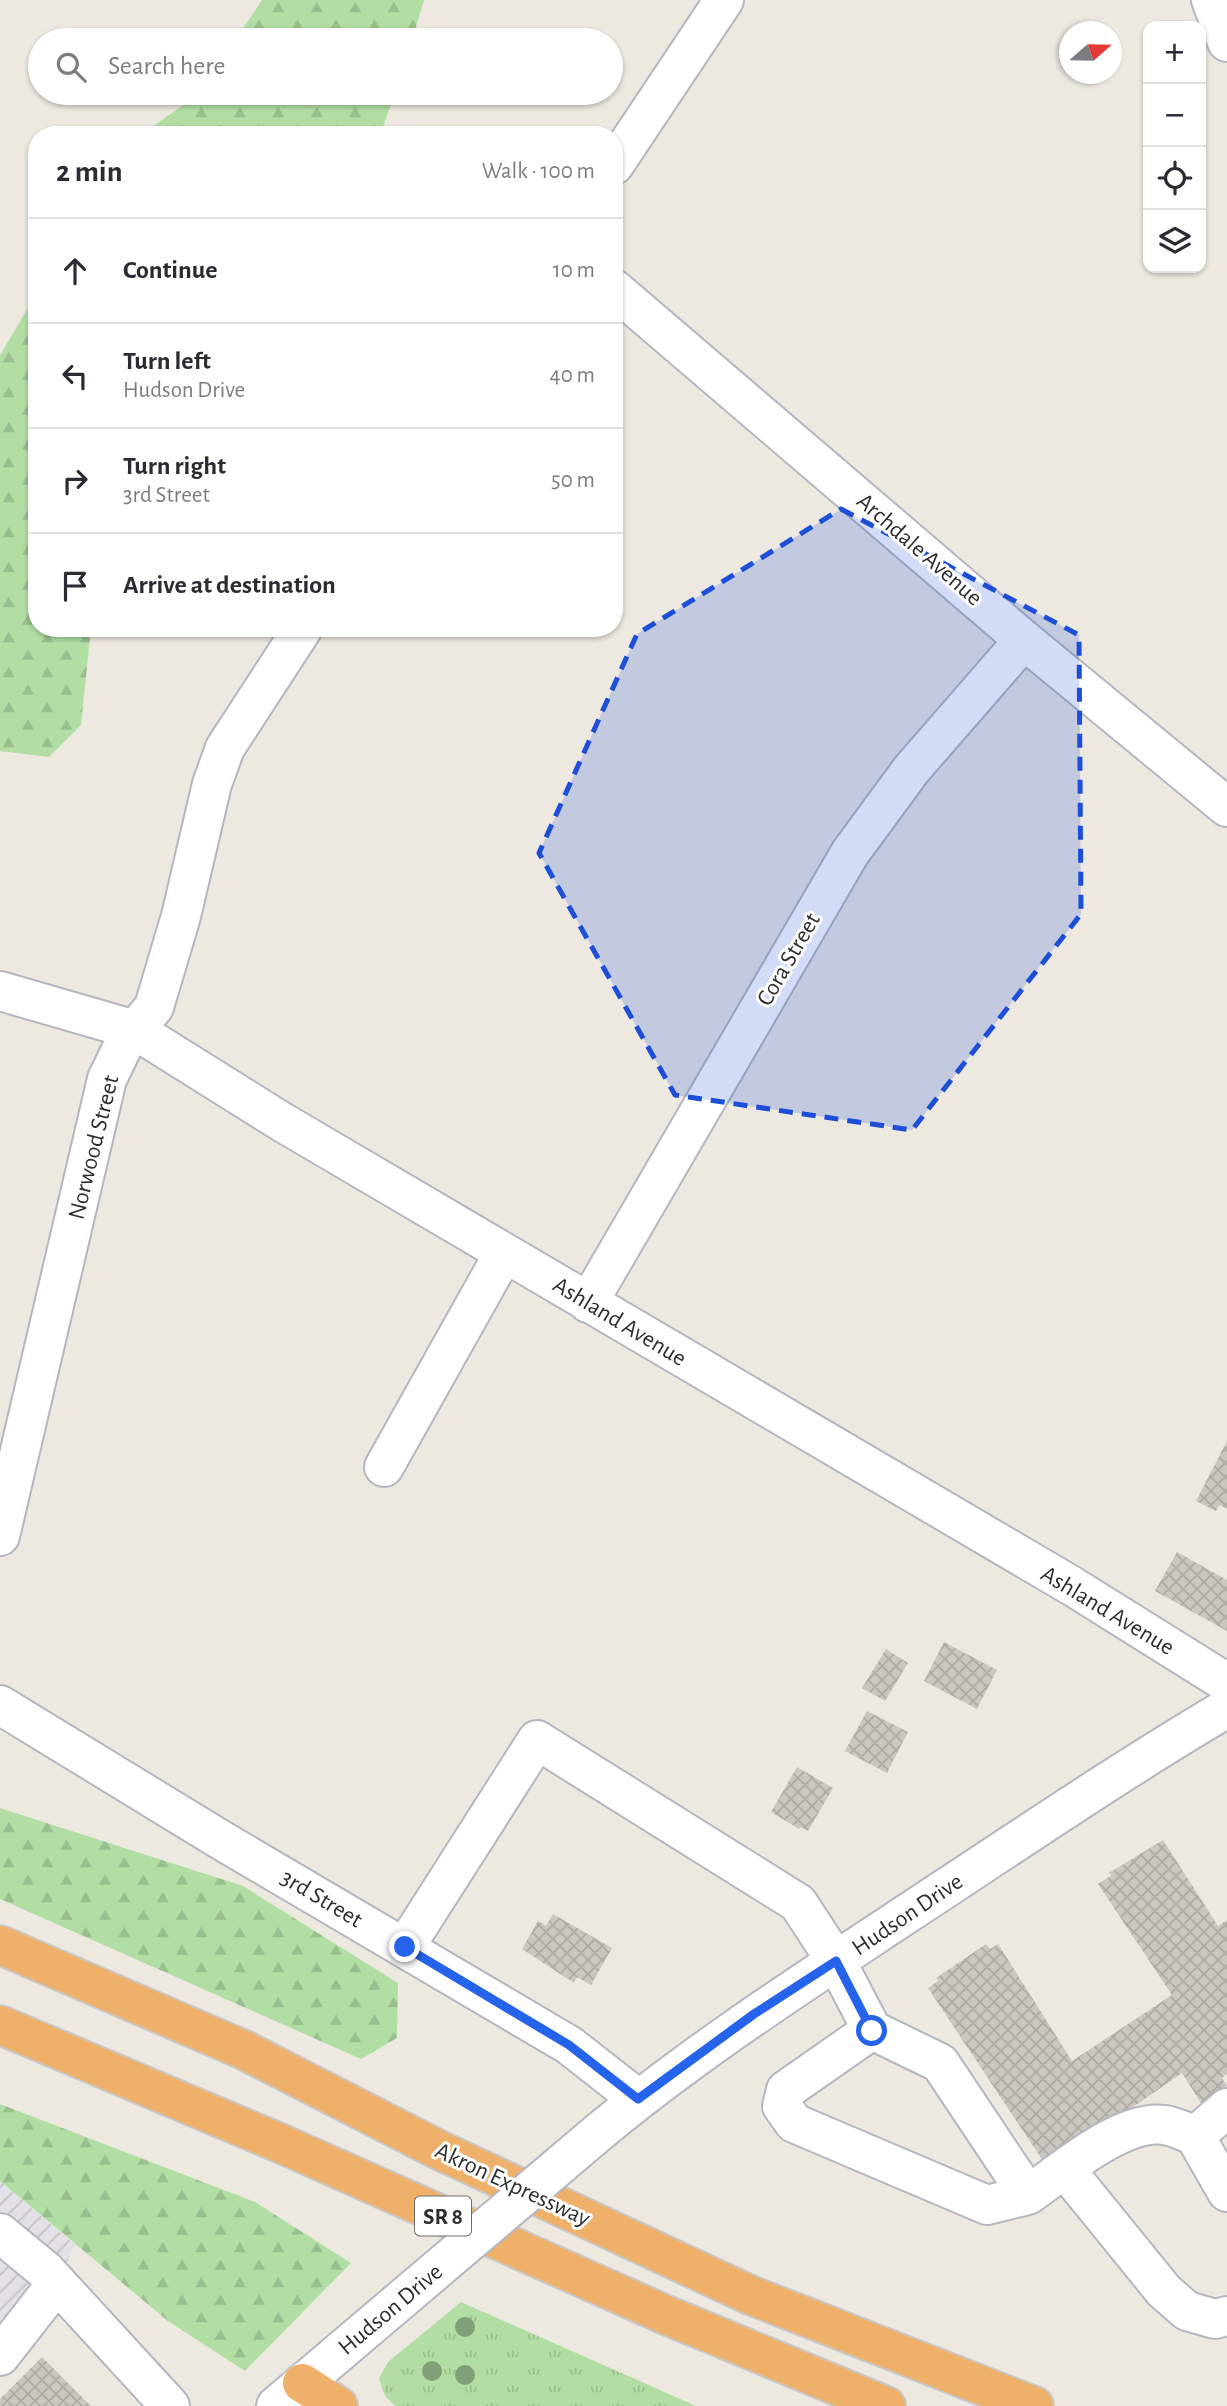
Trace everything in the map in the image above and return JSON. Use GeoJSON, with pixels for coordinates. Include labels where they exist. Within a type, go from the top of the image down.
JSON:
{"type":"FeatureCollection","features":[{"type":"Feature","properties":{"kind":"highway","name":"Akron Expressway"},"geometry":{"type":"LineString","coordinates":[[0,1945],[244,2050],[439,2150],[750,2295],[1034,2406]]}},
{"type":"Feature","properties":{"kind":"highway","name":"SR 8"},"geometry":{"type":"LineString","coordinates":[[0,2025],[282,2144],[666,2315],[886,2406]]}},
{"type":"Feature","properties":{"kind":"highway"},"geometry":{"type":"LineString","coordinates":[[289,2394],[338,2406]]}},
{"type":"Feature","properties":{"kind":"street"},"geometry":{"type":"LineString","coordinates":[[623,152],[724,0]]}},
{"type":"Feature","properties":{"kind":"street"},"geometry":{"type":"LineString","coordinates":[[1211,0],[1227,42]]}},
{"type":"Feature","properties":{"kind":"street","name":"Archdale Avenue"},"geometry":{"type":"LineString","coordinates":[[623,297],[1024,640],[1227,807]]}},
{"type":"Feature","properties":{"kind":"street","name":"Norwood Street"},"geometry":{"type":"LineString","coordinates":[[0,1536],[107,1079],[116,1058],[154,1007],[181,916],[212,784],[225,748],[297,637]]}},
{"type":"Feature","properties":{"kind":"street","name":"Cora Street"},"geometry":{"type":"LineString","coordinates":[[588,1303],[849,853],[911,770],[1024,640]]}},
{"type":"Feature","properties":{"kind":"street","name":"Ashland Avenue"},"geometry":{"type":"LineString","coordinates":[[0,991],[135,1030],[282,1122],[1072,1586],[1227,1683]]}},
{"type":"Feature","properties":{"kind":"street"},"geometry":{"type":"LineString","coordinates":[[384,1467],[504,1253]]}},
{"type":"Feature","properties":{"kind":"street","name":"3rd Street"},"geometry":{"type":"LineString","coordinates":[[0,1705],[569,2045],[638,2099]]}},
{"type":"Feature","properties":{"kind":"street","name":"Hudson Drive"},"geometry":{"type":"LineString","coordinates":[[289,2394],[638,2099],[754,2014],[1138,1761],[1227,1708]]}},
{"type":"Feature","properties":{"kind":"street"},"geometry":{"type":"LineString","coordinates":[[405,1947],[537,1741],[798,1903],[836,1961],[872,2031],[940,2063],[1028,2194]]}},
{"type":"Feature","properties":{"kind":"street"},"geometry":{"type":"LineString","coordinates":[[872,2031],[786,2090],[782,2106],[794,2123],[987,2206],[1028,2194],[1111,2138],[1136,2128],[1163,2124],[1195,2136],[1227,2192]]}},
{"type":"Feature","properties":{"kind":"street"},"geometry":{"type":"LineString","coordinates":[[1195,2136],[1227,2108]]}},
{"type":"Feature","properties":{"kind":"street"},"geometry":{"type":"LineString","coordinates":[[1065,2169],[1164,2291],[1187,2311],[1215,2319],[1227,2316]]}},
{"type":"Feature","properties":{"kind":"street"},"geometry":{"type":"LineString","coordinates":[[0,2233],[57,2283],[170,2406]]}},
{"type":"Feature","properties":{"kind":"street"},"geometry":{"type":"LineString","coordinates":[[0,2356],[57,2283]]}},
{"type":"Feature","properties":{"kind":"highlighted area"},"geometry":{"type":"Polygon","coordinates":[[[841,509],[1079,635],[1081,914],[912,1130],[675,1095],[539,853],[637,634],[841,509]]]}},
{"type":"Feature","properties":{"kind":"shaded area"},"geometry":{"type":"Polygon","coordinates":[[[0,2181],[75,2245],[57,2283],[0,2356],[0,2181]]]}},
{"type":"Feature","properties":{"kind":"green space"},"geometry":{"type":"Polygon","coordinates":[[[262,0],[424,0],[416,28],[243,28],[262,0]]]}},
{"type":"Feature","properties":{"kind":"green space"},"geometry":{"type":"Polygon","coordinates":[[[183,105],[391,105],[383,126],[154,126],[183,105]]]}},
{"type":"Feature","properties":{"kind":"green space"},"geometry":{"type":"Polygon","coordinates":[[[28,308],[28,637],[90,637],[81,725],[49,757],[0,751],[0,355],[28,308]]]}},
{"type":"Feature","properties":{"kind":"green space"},"geometry":{"type":"Polygon","coordinates":[[[0,1808],[243,1886],[398,1983],[397,2038],[361,2059],[0,1899],[0,1808]]]}},
{"type":"Feature","properties":{"kind":"green space"},"geometry":{"type":"Polygon","coordinates":[[[0,2104],[255,2202],[351,2263],[245,2371],[168,2321],[0,2181],[0,2104]]]}},
{"type":"Feature","properties":{"kind":"green space"},"geometry":{"type":"Polygon","coordinates":[[[461,2302],[696,2406],[395,2406],[385,2396],[379,2378],[388,2362],[461,2302]]]}},
{"type":"Feature","properties":{"kind":"building"},"geometry":{"type":"Polygon","coordinates":[[[1227,1441],[1227,1509],[1220,1505],[1216,1511],[1196,1501],[1227,1441]]]}},
{"type":"Feature","properties":{"kind":"building"},"geometry":{"type":"Polygon","coordinates":[[[1177,1552],[1227,1580],[1227,1631],[1155,1591],[1177,1552]]]}},
{"type":"Feature","properties":{"kind":"building"},"geometry":{"type":"Polygon","coordinates":[[[944,1642],[997,1670],[977,1709],[924,1681],[944,1642]]]}},
{"type":"Feature","properties":{"kind":"building"},"geometry":{"type":"Polygon","coordinates":[[[886,1649],[908,1663],[885,1701],[862,1688],[886,1649]]]}},
{"type":"Feature","properties":{"kind":"building"},"geometry":{"type":"Polygon","coordinates":[[[867,1711],[908,1732],[887,1773],[845,1751],[867,1711]]]}},
{"type":"Feature","properties":{"kind":"building"},"geometry":{"type":"Polygon","coordinates":[[[797,1767],[833,1788],[808,1831],[801,1827],[799,1829],[771,1812],[797,1767]]]}},
{"type":"Feature","properties":{"kind":"building"},"geometry":{"type":"Polygon","coordinates":[[[1163,1840],[1218,1926],[1227,1920],[1227,2074],[1222,2078],[1227,2086],[1201,2103],[1182,2073],[1047,2167],[928,1988],[938,1981],[936,1978],[986,1944],[990,1949],[998,1944],[1072,2061],[1172,1995],[1098,1884],[1112,1875],[1109,1873],[1163,1840]]]}},
{"type":"Feature","properties":{"kind":"building"},"geometry":{"type":"Polygon","coordinates":[[[553,1914],[612,1948],[591,1985],[577,1977],[574,1983],[522,1949],[538,1921],[546,1926],[553,1914]]]}},
{"type":"Feature","properties":{"kind":"building"},"geometry":{"type":"Polygon","coordinates":[[[42,2357],[91,2406],[0,2406],[0,2399],[42,2357]]]}},
{"type":"Feature","properties":{"kind":"route"},"geometry":{"type":"LineString","coordinates":[[405,1947],[569,2045],[638,2099],[754,2014],[836,1961],[872,2031]]}}]}
